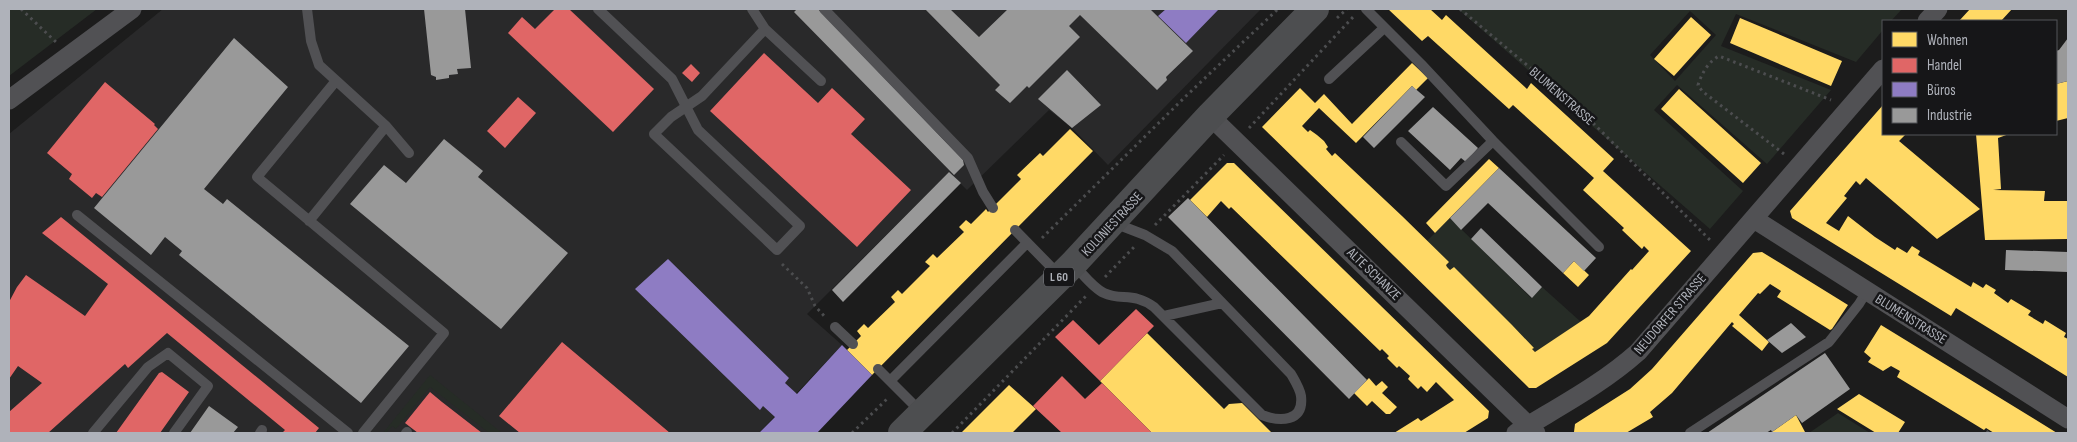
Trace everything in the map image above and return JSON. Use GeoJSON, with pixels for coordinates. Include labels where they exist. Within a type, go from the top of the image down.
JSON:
{"type":"FeatureCollection","features":[{"type":"Feature","properties":{"kind":"main road","name":"KOLONIESTRASSE"},"geometry":{"type":"LineString","coordinates":[[902,433],[1114,223],[1210,116],[1315,9]]}},
{"type":"Feature","properties":{"kind":"street"},"geometry":{"type":"LineString","coordinates":[[9,100],[132,9]]}},
{"type":"Feature","properties":{"kind":"street"},"geometry":{"type":"LineString","coordinates":[[1928,20],[1938,9]]}},
{"type":"Feature","properties":{"kind":"street","name":"NEUDORFER STRASSE"},"geometry":{"type":"LineString","coordinates":[[1527,431],[1615,372],[1638,352],[1882,70]]}},
{"type":"Feature","properties":{"kind":"street","name":"ALTE SCHANZE"},"geometry":{"type":"LineString","coordinates":[[1210,116],[1527,431]]}},
{"type":"Feature","properties":{"kind":"street","name":"BLUMENSTRASSE"},"geometry":{"type":"LineString","coordinates":[[1754,219],[2068,419]]}},
{"type":"Feature","properties":{"kind":"lane"},"geometry":{"type":"LineString","coordinates":[[307,9],[311,41],[319,66],[386,126],[409,153]]}},
{"type":"Feature","properties":{"kind":"lane"},"geometry":{"type":"LineString","coordinates":[[598,9],[672,79],[687,107],[698,130],[800,226],[777,250],[654,134],[671,117],[687,107],[702,96],[765,29]]}},
{"type":"Feature","properties":{"kind":"lane"},"geometry":{"type":"LineString","coordinates":[[752,9],[765,29],[821,82]]}},
{"type":"Feature","properties":{"kind":"lane"},"geometry":{"type":"LineString","coordinates":[[824,9],[968,158],[982,192],[992,208]]}},
{"type":"Feature","properties":{"kind":"lane"},"geometry":{"type":"LineString","coordinates":[[1366,9],[1421,64],[1493,141],[1599,247]]}},
{"type":"Feature","properties":{"kind":"lane"},"geometry":{"type":"LineString","coordinates":[[1329,79],[1384,28]]}},
{"type":"Feature","properties":{"kind":"lane"},"geometry":{"type":"LineString","coordinates":[[335,82],[257,177],[444,333],[363,433]]}},
{"type":"Feature","properties":{"kind":"lane"},"geometry":{"type":"LineString","coordinates":[[309,221],[386,126]]}},
{"type":"Feature","properties":{"kind":"lane"},"geometry":{"type":"LineString","coordinates":[[1401,142],[1446,186],[1493,141]]}},
{"type":"Feature","properties":{"kind":"lane"},"geometry":{"type":"LineString","coordinates":[[77,215],[348,433]]}},
{"type":"Feature","properties":{"kind":"lane"},"geometry":{"type":"LineString","coordinates":[[1015,230],[1030,245],[1067,270],[1096,286],[1104,293],[1145,300],[1164,316],[1262,415],[1274,420],[1286,420],[1294,415],[1301,406],[1301,394],[1291,374],[1172,251],[1145,235],[1114,223]]}},
{"type":"Feature","properties":{"kind":"lane"},"geometry":{"type":"LineString","coordinates":[[894,385],[1030,245]]}},
{"type":"Feature","properties":{"kind":"lane"},"geometry":{"type":"LineString","coordinates":[[1690,433],[1829,342],[1867,291]]}},
{"type":"Feature","properties":{"kind":"lane"},"geometry":{"type":"LineString","coordinates":[[1164,316],[1222,303]]}},
{"type":"Feature","properties":{"kind":"lane"},"geometry":{"type":"LineString","coordinates":[[836,327],[853,344]]}},
{"type":"Feature","properties":{"kind":"lane"},"geometry":{"type":"LineString","coordinates":[[94,433],[148,367],[168,353],[208,386],[174,433]]}},
{"type":"Feature","properties":{"kind":"lane"},"geometry":{"type":"LineString","coordinates":[[878,370],[922,413]]}},
{"type":"Feature","properties":{"kind":"path"},"geometry":{"type":"LineString","coordinates":[[21,9],[59,46]]}},
{"type":"Feature","properties":{"kind":"path"},"geometry":{"type":"LineString","coordinates":[[1030,245],[1278,9]]}},
{"type":"Feature","properties":{"kind":"path","name":"BLUMENSTRASSE"},"geometry":{"type":"LineString","coordinates":[[1460,9],[1576,106],[1723,253]]}},
{"type":"Feature","properties":{"kind":"path"},"geometry":{"type":"LineString","coordinates":[[952,433],[1237,141],[1355,16]]}},
{"type":"Feature","properties":{"kind":"path"},"geometry":{"type":"LineString","coordinates":[[1799,165],[1702,91],[1698,85],[1703,72],[1714,58],[1719,56],[1849,107]]}},
{"type":"Feature","properties":{"kind":"path"},"geometry":{"type":"LineString","coordinates":[[777,250],[782,264],[807,288],[815,306],[836,327]]}},
{"type":"Feature","properties":{"kind":"path"},"geometry":{"type":"LineString","coordinates":[[852,433],[894,385]]}},
{"type":"Feature","properties":{"kind":"shaded area"},"geometry":{"type":"Polygon","coordinates":[[[9,9],[97,9],[9,76],[9,9]]]}},
{"type":"Feature","properties":{"kind":"shaded area"},"geometry":{"type":"Polygon","coordinates":[[[163,9],[1261,9],[1108,165],[1072,128],[1049,110],[967,190],[949,172],[807,314],[842,345],[759,433],[9,433],[9,134],[163,9]]]}},
{"type":"Feature","properties":{"kind":"shaded area"},"geometry":{"type":"Polygon","coordinates":[[[1458,9],[1902,9],[1892,20],[1882,20],[1882,31],[1856,62],[1736,14],[1721,46],[1831,90],[1767,164],[1677,85],[1654,110],[1743,191],[1710,229],[1458,9]],[[1690,11],[1650,55],[1675,81],[1716,35],[1690,11]]]}},
{"type":"Feature","properties":{"kind":"shaded area"},"geometry":{"type":"Polygon","coordinates":[[[1450,218],[1531,298],[1542,287],[1581,322],[1535,352],[1532,349],[1534,348],[1454,267],[1450,270],[1446,265],[1448,262],[1427,241],[1450,218]]]}},
{"type":"Feature","properties":{"kind":"shaded area"},"geometry":{"type":"Polygon","coordinates":[[[430,375],[502,433],[489,433],[430,387],[396,429],[392,426],[386,433],[383,433],[430,375]]]}},
{"type":"Feature","properties":{"kind":"shaded area"},"geometry":{"type":"Polygon","coordinates":[[[1838,413],[1870,433],[1809,433],[1838,413]]]}},
{"type":"Feature","properties":{"kind":"building: Wohnen"},"geometry":{"type":"Polygon","coordinates":[[[1388,9],[1430,9],[1442,20],[1446,15],[1527,89],[1531,83],[1614,159],[1603,171],[1691,251],[1607,343],[1536,388],[1529,388],[1262,127],[1300,88],[1315,103],[1324,94],[1352,124],[1412,63],[1428,78],[1416,90],[1412,86],[1356,143],[1319,108],[1302,126],[1308,132],[1310,130],[1324,141],[1328,147],[1326,149],[1332,156],[1335,153],[1402,216],[1449,262],[1446,265],[1447,267],[1450,270],[1454,267],[1534,348],[1532,349],[1535,352],[1589,316],[1649,251],[1644,246],[1642,249],[1622,230],[1624,228],[1583,190],[1594,178],[1513,105],[1509,109],[1428,36],[1422,41],[1388,9]]]}},
{"type":"Feature","properties":{"kind":"building: Wohnen"},"geometry":{"type":"Polygon","coordinates":[[[1970,9],[2012,9],[2002,20],[1960,20],[1970,9]]]}},
{"type":"Feature","properties":{"kind":"building: Wohnen"},"geometry":{"type":"Polygon","coordinates":[[[1691,17],[1711,35],[1674,76],[1654,59],[1691,17]]]}},
{"type":"Feature","properties":{"kind":"building: Wohnen"},"geometry":{"type":"Polygon","coordinates":[[[1740,18],[1842,61],[1831,86],[1730,43],[1740,18]]]}},
{"type":"Feature","properties":{"kind":"building: Wohnen"},"geometry":{"type":"Polygon","coordinates":[[[2068,81],[2068,118],[2057,121],[2057,84],[2068,81]]]}},
{"type":"Feature","properties":{"kind":"building: Wohnen"},"geometry":{"type":"Polygon","coordinates":[[[1679,89],[1761,163],[1743,183],[1661,109],[1679,89]]]}},
{"type":"Feature","properties":{"kind":"building: Wohnen"},"geometry":{"type":"Polygon","coordinates":[[[1882,106],[1882,135],[1905,135],[1899,141],[1980,209],[1937,239],[1866,178],[1860,185],[1856,181],[1844,196],[1847,198],[1826,223],[1839,231],[1848,216],[1895,250],[1897,247],[1907,253],[1912,246],[1920,251],[1918,255],[1971,287],[1973,282],[1983,288],[1986,284],[1996,290],[1994,293],[2008,303],[2011,299],[2031,311],[2028,315],[2043,324],[2045,320],[2066,333],[2064,337],[2068,339],[2068,377],[1956,308],[1951,316],[1792,218],[1790,211],[1882,106]]]}},
{"type":"Feature","properties":{"kind":"building: Wohnen"},"geometry":{"type":"Polygon","coordinates":[[[1070,129],[1093,151],[872,375],[847,350],[861,336],[857,331],[864,324],[868,328],[895,302],[891,297],[898,290],[902,294],[930,266],[925,262],[933,254],[937,258],[964,232],[959,227],[966,220],[971,224],[986,209],[988,212],[1021,179],[1017,175],[1040,153],[1043,156],[1070,129]]]}},
{"type":"Feature","properties":{"kind":"building: Wohnen"},"geometry":{"type":"Polygon","coordinates":[[[1976,135],[2006,135],[1998,138],[2001,189],[1993,190],[2045,191],[2044,201],[2068,201],[2068,239],[1985,240],[1976,135]]]}},
{"type":"Feature","properties":{"kind":"building: Wohnen"},"geometry":{"type":"Polygon","coordinates":[[[1489,159],[1499,168],[1435,233],[1426,223],[1489,159]]]}},
{"type":"Feature","properties":{"kind":"building: Wohnen"},"geometry":{"type":"Polygon","coordinates":[[[1227,163],[1234,163],[1489,411],[1488,418],[1464,433],[1394,433],[1418,418],[1421,421],[1454,400],[1436,382],[1427,392],[1421,386],[1418,389],[1408,379],[1410,376],[1399,366],[1397,368],[1387,358],[1389,356],[1382,349],[1380,351],[1231,207],[1229,209],[1221,201],[1207,217],[1190,200],[1227,163]]]}},
{"type":"Feature","properties":{"kind":"building: Wohnen"},"geometry":{"type":"Polygon","coordinates":[[[1762,252],[1848,305],[1832,329],[1830,330],[1777,297],[1781,291],[1770,284],[1760,294],[1758,293],[1739,315],[1769,342],[1762,351],[1732,326],[1734,324],[1732,322],[1672,393],[1650,412],[1653,417],[1626,433],[1574,432],[1575,424],[1630,389],[1652,369],[1753,253],[1762,252]]]}},
{"type":"Feature","properties":{"kind":"building: Wohnen"},"geometry":{"type":"Polygon","coordinates":[[[1574,261],[1589,275],[1578,287],[1563,273],[1574,261]]]}},
{"type":"Feature","properties":{"kind":"building: Wohnen"},"geometry":{"type":"Polygon","coordinates":[[[1881,325],[2057,433],[1994,433],[1986,428],[1984,430],[1897,377],[1900,371],[1891,366],[1883,371],[1868,362],[1871,358],[1864,352],[1881,325]]]}},
{"type":"Feature","properties":{"kind":"building: Wohnen"},"geometry":{"type":"Polygon","coordinates":[[[1147,333],[1224,409],[1229,404],[1242,403],[1272,433],[1152,433],[1100,381],[1147,333]]]}},
{"type":"Feature","properties":{"kind":"building: Wohnen"},"geometry":{"type":"Polygon","coordinates":[[[1369,378],[1376,386],[1382,381],[1388,387],[1382,393],[1397,407],[1390,414],[1386,414],[1372,401],[1367,406],[1354,393],[1369,378]]]}},
{"type":"Feature","properties":{"kind":"building: Wohnen"},"geometry":{"type":"Polygon","coordinates":[[[1009,385],[1036,409],[1012,433],[961,433],[1009,385]]]}},
{"type":"Feature","properties":{"kind":"building: Wohnen"},"geometry":{"type":"Polygon","coordinates":[[[1859,394],[1905,422],[1898,433],[1876,433],[1837,409],[1859,394]]]}},
{"type":"Feature","properties":{"kind":"building: Wohnen"},"geometry":{"type":"Polygon","coordinates":[[[1796,415],[1805,432],[1772,432],[1796,415]]]}},
{"type":"Feature","properties":{"kind":"building: Handel"},"geometry":{"type":"Polygon","coordinates":[[[555,9],[569,9],[654,89],[613,132],[508,33],[522,17],[535,29],[555,9]]]}},
{"type":"Feature","properties":{"kind":"building: Handel"},"geometry":{"type":"Polygon","coordinates":[[[764,53],[818,103],[832,88],[865,119],[851,134],[911,190],[857,247],[710,111],[764,53]]]}},
{"type":"Feature","properties":{"kind":"building: Handel"},"geometry":{"type":"Polygon","coordinates":[[[691,64],[700,73],[692,82],[682,73],[691,64]]]}},
{"type":"Feature","properties":{"kind":"building: Handel"},"geometry":{"type":"Polygon","coordinates":[[[105,82],[155,124],[158,129],[102,197],[96,193],[92,198],[69,179],[72,174],[47,153],[105,82]]]}},
{"type":"Feature","properties":{"kind":"building: Handel"},"geometry":{"type":"Polygon","coordinates":[[[518,97],[536,113],[505,148],[487,131],[518,97]]]}},
{"type":"Feature","properties":{"kind":"building: Handel"},"geometry":{"type":"Polygon","coordinates":[[[61,217],[319,428],[315,433],[282,433],[285,430],[167,333],[128,368],[125,364],[48,433],[9,433],[9,412],[42,383],[18,366],[9,379],[9,302],[17,287],[26,275],[85,316],[108,284],[42,233],[61,217]]]}},
{"type":"Feature","properties":{"kind":"building: Handel"},"geometry":{"type":"Polygon","coordinates":[[[1136,309],[1154,326],[1100,381],[1055,337],[1073,320],[1099,345],[1136,309]]]}},
{"type":"Feature","properties":{"kind":"building: Handel"},"geometry":{"type":"Polygon","coordinates":[[[562,342],[670,433],[520,433],[499,416],[562,342]]]}},
{"type":"Feature","properties":{"kind":"building: Handel"},"geometry":{"type":"Polygon","coordinates":[[[162,372],[189,392],[160,433],[116,433],[159,373],[162,372]]]}},
{"type":"Feature","properties":{"kind":"building: Handel"},"geometry":{"type":"Polygon","coordinates":[[[1062,376],[1085,399],[1102,383],[1152,433],[1062,433],[1033,406],[1062,376]]]}},
{"type":"Feature","properties":{"kind":"building: Handel"},"geometry":{"type":"Polygon","coordinates":[[[430,392],[482,433],[418,433],[405,423],[430,392]]]}},
{"type":"Feature","properties":{"kind":"building: Büros"},"geometry":{"type":"Polygon","coordinates":[[[1166,9],[1219,9],[1186,43],[1158,16],[1166,9]]]}},
{"type":"Feature","properties":{"kind":"building: Büros"},"geometry":{"type":"Polygon","coordinates":[[[668,259],[789,378],[785,383],[797,394],[842,345],[872,375],[817,433],[759,433],[775,417],[763,406],[760,410],[635,289],[668,259]]]}},
{"type":"Feature","properties":{"kind":"building: Industrie"},"geometry":{"type":"Polygon","coordinates":[[[424,9],[465,9],[471,68],[457,69],[458,74],[449,75],[449,78],[436,80],[436,77],[431,75],[424,9]]]}},
{"type":"Feature","properties":{"kind":"building: Industrie"},"geometry":{"type":"Polygon","coordinates":[[[797,9],[818,9],[963,160],[964,165],[954,175],[794,12],[797,9]]]}},
{"type":"Feature","properties":{"kind":"building: Industrie"},"geometry":{"type":"Polygon","coordinates":[[[925,9],[950,9],[979,37],[1008,9],[1150,9],[1193,51],[1166,77],[1167,80],[1157,90],[1080,15],[1069,26],[1080,37],[1029,88],[1027,86],[1010,103],[995,90],[1000,85],[925,9]]]}},
{"type":"Feature","properties":{"kind":"building: Industrie"},"geometry":{"type":"Polygon","coordinates":[[[234,38],[288,87],[204,189],[223,204],[227,199],[409,346],[361,403],[179,255],[182,251],[165,237],[151,255],[94,208],[234,38]]]}},
{"type":"Feature","properties":{"kind":"building: Industrie"},"geometry":{"type":"Polygon","coordinates":[[[2068,38],[2068,81],[2057,84],[2057,51],[2068,38]]]}},
{"type":"Feature","properties":{"kind":"building: Industrie"},"geometry":{"type":"Polygon","coordinates":[[[1067,70],[1101,105],[1072,128],[1038,99],[1067,70]]]}},
{"type":"Feature","properties":{"kind":"building: Industrie"},"geometry":{"type":"Polygon","coordinates":[[[1412,86],[1425,97],[1374,148],[1363,137],[1412,86]]]}},
{"type":"Feature","properties":{"kind":"building: Industrie"},"geometry":{"type":"Polygon","coordinates":[[[1433,107],[1478,148],[1466,162],[1461,158],[1450,170],[1408,131],[1433,107]]]}},
{"type":"Feature","properties":{"kind":"building: Industrie"},"geometry":{"type":"Polygon","coordinates":[[[444,139],[483,171],[478,177],[568,253],[501,329],[350,204],[384,165],[406,183],[444,139]]]}},
{"type":"Feature","properties":{"kind":"building: Industrie"},"geometry":{"type":"Polygon","coordinates":[[[1499,168],[1596,258],[1584,271],[1574,261],[1563,273],[1488,203],[1461,230],[1450,218],[1499,168]]]}},
{"type":"Feature","properties":{"kind":"building: Industrie"},"geometry":{"type":"Polygon","coordinates":[[[949,172],[961,183],[843,302],[832,290],[949,172]]]}},
{"type":"Feature","properties":{"kind":"building: Industrie"},"geometry":{"type":"Polygon","coordinates":[[[1188,198],[1367,380],[1349,399],[1168,217],[1188,198]]]}},
{"type":"Feature","properties":{"kind":"building: Industrie"},"geometry":{"type":"Polygon","coordinates":[[[1481,228],[1542,287],[1532,298],[1471,239],[1481,228]]]}},
{"type":"Feature","properties":{"kind":"building: Industrie"},"geometry":{"type":"Polygon","coordinates":[[[2006,250],[2068,252],[2068,272],[2005,270],[2006,250]]]}},
{"type":"Feature","properties":{"kind":"building: Industrie"},"geometry":{"type":"Polygon","coordinates":[[[1791,323],[1806,337],[1782,353],[1767,340],[1791,323]]]}},
{"type":"Feature","properties":{"kind":"building: Industrie"},"geometry":{"type":"Polygon","coordinates":[[[1825,353],[1850,389],[1802,423],[1796,415],[1772,432],[1771,430],[1766,433],[1707,433],[1825,353]]]}},
{"type":"Feature","properties":{"kind":"building: Industrie"},"geometry":{"type":"Polygon","coordinates":[[[209,406],[238,427],[233,433],[190,433],[209,406]]]}}]}
